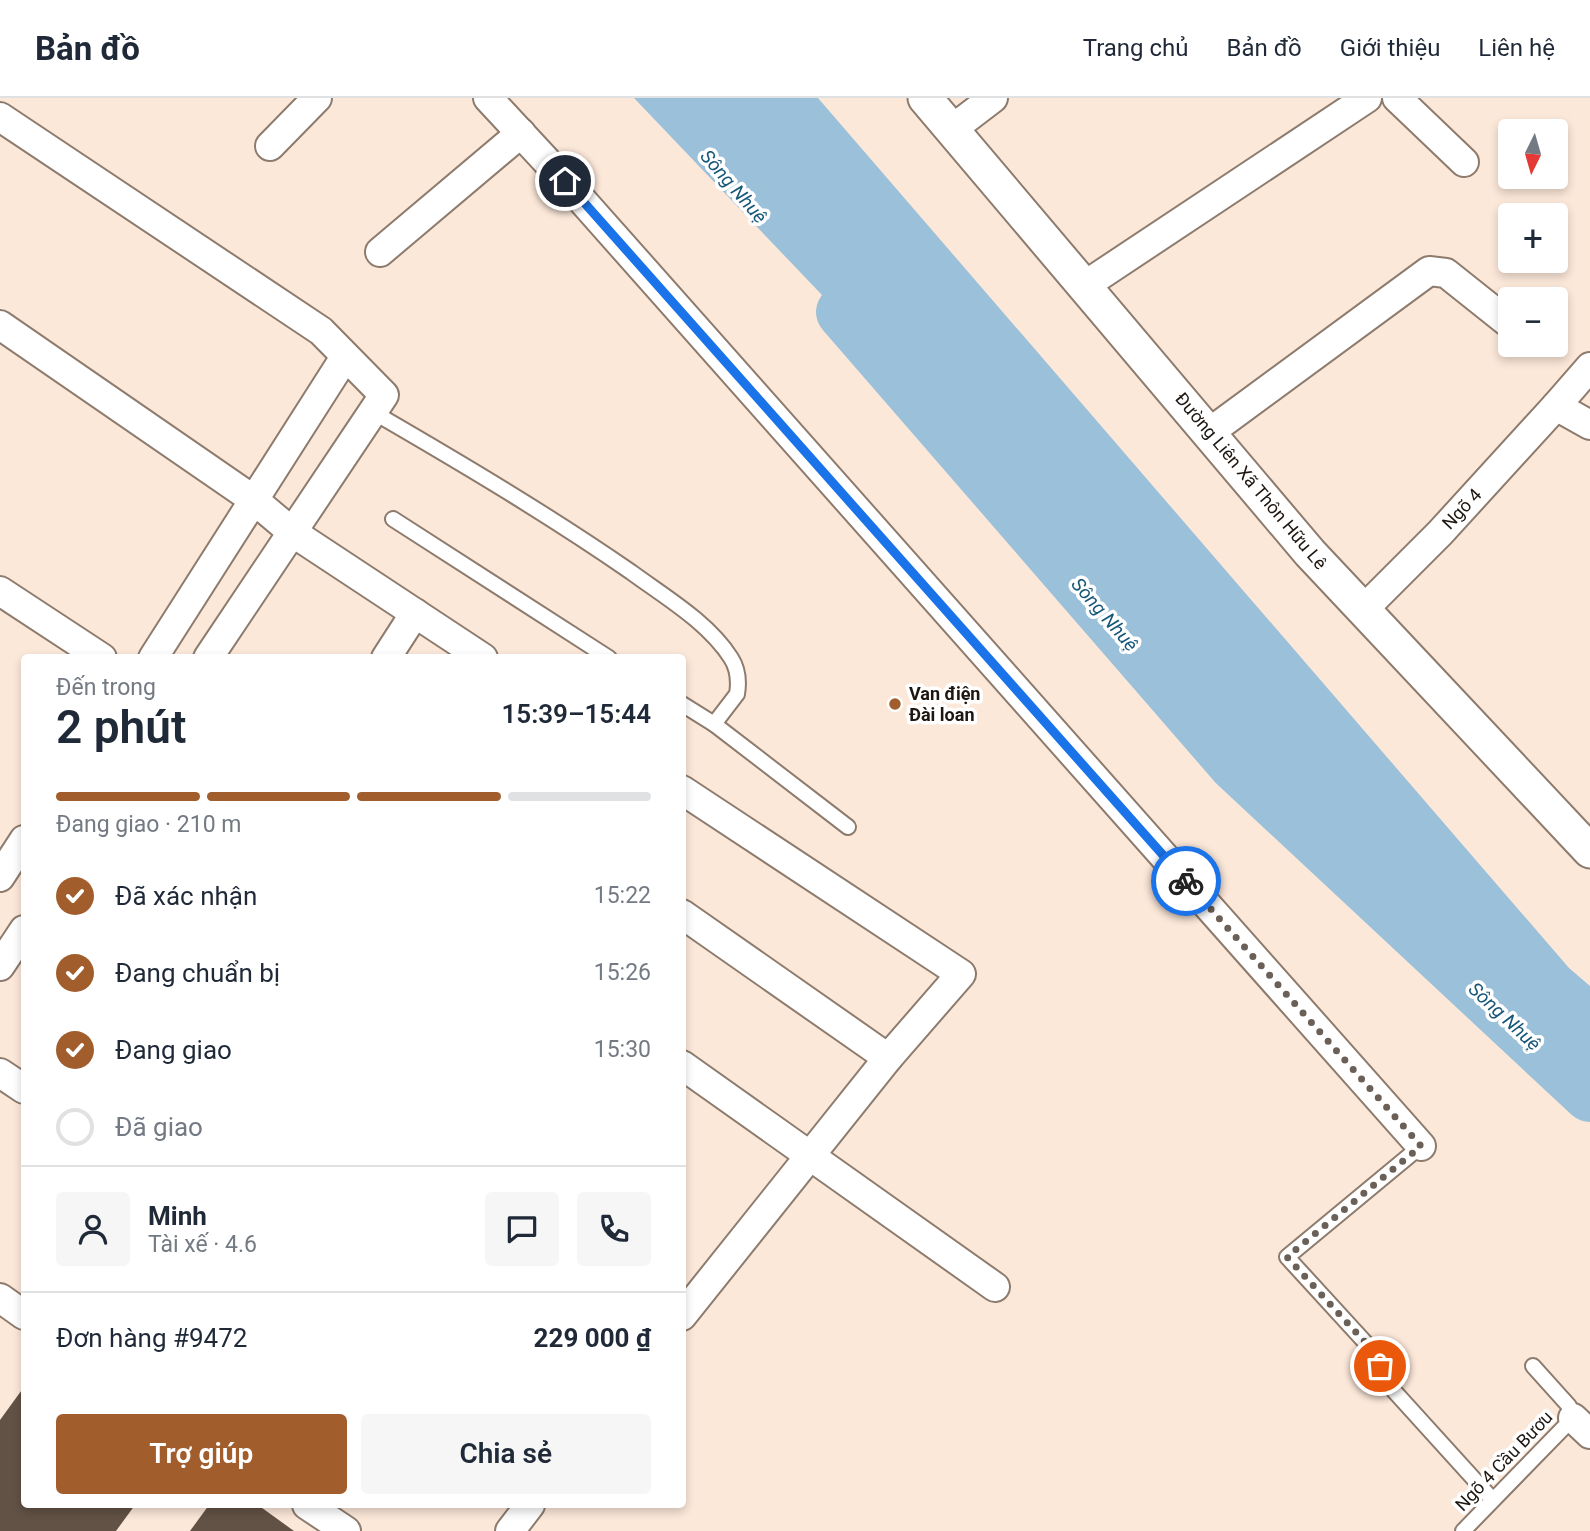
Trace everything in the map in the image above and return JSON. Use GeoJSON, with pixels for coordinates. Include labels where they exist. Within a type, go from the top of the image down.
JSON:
{"type":"FeatureCollection","features":[{"type":"Feature","properties":{"kind":"street"},"geometry":{"type":"LineString","coordinates":[[270,146],[317,98]]}},
{"type":"Feature","properties":{"kind":"street"},"geometry":{"type":"LineString","coordinates":[[488,98],[1421,1146]]}},
{"type":"Feature","properties":{"kind":"street","name":"Đường Liên Xã Thôn Hữu Lê"},"geometry":{"type":"LineString","coordinates":[[925,98],[1310,553],[1590,851]]}},
{"type":"Feature","properties":{"kind":"street"},"geometry":{"type":"LineString","coordinates":[[951,130],[993,98]]}},
{"type":"Feature","properties":{"kind":"street"},"geometry":{"type":"LineString","coordinates":[[1084,286],[1367,98]]}},
{"type":"Feature","properties":{"kind":"street"},"geometry":{"type":"LineString","coordinates":[[1397,98],[1464,162]]}},
{"type":"Feature","properties":{"kind":"street"},"geometry":{"type":"LineString","coordinates":[[0,117],[305,320],[338,346],[345,357],[384,395],[211,654]]}},
{"type":"Feature","properties":{"kind":"street"},"geometry":{"type":"LineString","coordinates":[[380,252],[521,134]]}},
{"type":"Feature","properties":{"kind":"street"},"geometry":{"type":"LineString","coordinates":[[1210,432],[1429,271],[1446,273],[1498,314]]}},
{"type":"Feature","properties":{"kind":"street"},"geometry":{"type":"LineString","coordinates":[[0,325],[254,500],[292,532],[477,654]]}},
{"type":"Feature","properties":{"kind":"street"},"geometry":{"type":"LineString","coordinates":[[156,654],[345,357]]}},
{"type":"Feature","properties":{"kind":"street","name":"Ngõ 4"},"geometry":{"type":"LineString","coordinates":[[1364,609],[1440,533],[1590,367]]}},
{"type":"Feature","properties":{"kind":"street"},"geometry":{"type":"LineString","coordinates":[[1556,406],[1590,425]]}},
{"type":"Feature","properties":{"kind":"street"},"geometry":{"type":"LineString","coordinates":[[0,591],[96,654]]}},
{"type":"Feature","properties":{"kind":"street"},"geometry":{"type":"LineString","coordinates":[[389,654],[415,613]]}},
{"type":"Feature","properties":{"kind":"street"},"geometry":{"type":"LineString","coordinates":[[686,793],[961,974],[888,1058],[811,1156],[686,1305]]}},
{"type":"Feature","properties":{"kind":"street"},"geometry":{"type":"LineString","coordinates":[[0,877],[15,841]]}},
{"type":"Feature","properties":{"kind":"street"},"geometry":{"type":"LineString","coordinates":[[686,917],[888,1058]]}},
{"type":"Feature","properties":{"kind":"street"},"geometry":{"type":"LineString","coordinates":[[0,966],[21,934]]}},
{"type":"Feature","properties":{"kind":"street"},"geometry":{"type":"LineString","coordinates":[[686,1068],[995,1287]]}},
{"type":"Feature","properties":{"kind":"street"},"geometry":{"type":"LineString","coordinates":[[0,1073],[21,1087]]}},
{"type":"Feature","properties":{"kind":"street"},"geometry":{"type":"LineString","coordinates":[[0,1298],[21,1313]]}},
{"type":"Feature","properties":{"kind":"street"},"geometry":{"type":"LineString","coordinates":[[312,1508],[346,1531]]}},
{"type":"Feature","properties":{"kind":"street"},"geometry":{"type":"LineString","coordinates":[[509,1531],[528,1508]]}},
{"type":"Feature","properties":{"kind":"lane"},"geometry":{"type":"LineString","coordinates":[[373,412],[551,517],[701,625],[730,657],[737,674],[737,694],[714,724]]}},
{"type":"Feature","properties":{"kind":"lane"},"geometry":{"type":"LineString","coordinates":[[393,519],[602,654]]}},
{"type":"Feature","properties":{"kind":"lane"},"geometry":{"type":"LineString","coordinates":[[686,706],[714,724],[848,827]]}},
{"type":"Feature","properties":{"kind":"lane"},"geometry":{"type":"LineString","coordinates":[[1421,1146],[1287,1257],[1374,1352],[1385,1381],[1492,1499]]}},
{"type":"Feature","properties":{"kind":"lane"},"geometry":{"type":"LineString","coordinates":[[1533,1366],[1569,1406],[1581,1426]]}},
{"type":"Feature","properties":{"kind":"lane","name":"Ngõ 4 Cầu Bươu"},"geometry":{"type":"LineString","coordinates":[[1463,1531],[1492,1499],[1581,1426]]}},
{"type":"Feature","properties":{"kind":"water"},"geometry":{"type":"Polygon","coordinates":[[[634,98],[818,98],[1569,968],[1590,986],[1590,1100],[634,98]]]}},
{"type":"Feature","properties":{"kind":"building"},"geometry":{"type":"Polygon","coordinates":[[[21,1391],[21,1508],[133,1508],[116,1531],[0,1531],[0,1420],[21,1391]]]}},
{"type":"Feature","properties":{"kind":"building"},"geometry":{"type":"Polygon","coordinates":[[[207,1508],[262,1508],[294,1531],[190,1531],[207,1508]]]}},
{"type":"Feature","properties":{"kind":"waterway","name":"Sông Nhuệ"},"geometry":{"type":"LineString","coordinates":[[843,312],[1235,764],[1590,1095]]}},
{"type":"Feature","properties":{"kind":"way so far"},"geometry":{"type":"LineString","coordinates":[[1186,881],[1421,1146],[1287,1257],[1374,1352],[1380,1366]]}},
{"type":"Feature","properties":{"kind":"place","name":"Van điện Đài loan"},"geometry":{"type":"Point","coordinates":[895,704]}},
{"type":"Feature","properties":{"kind":"route"},"geometry":{"type":"LineString","coordinates":[[565,181],[1186,881]]}}]}
